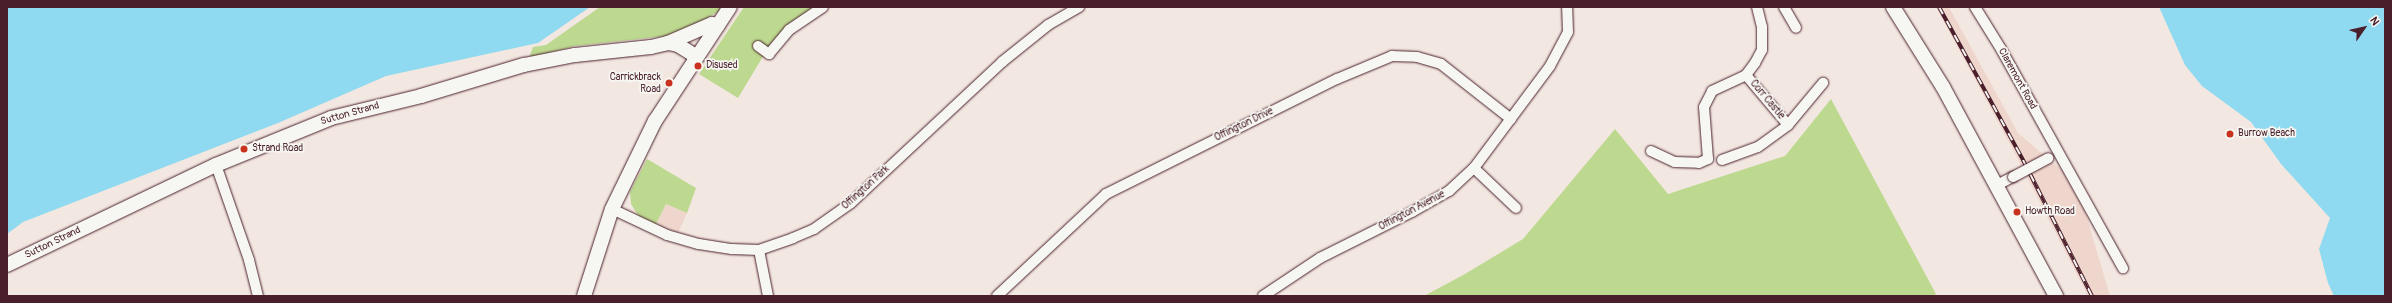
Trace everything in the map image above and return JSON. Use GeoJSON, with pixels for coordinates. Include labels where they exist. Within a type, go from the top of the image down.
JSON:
{"type":"FeatureCollection","features":[{"type":"Feature","properties":{"kind":"street"},"geometry":{"type":"LineString","coordinates":[[584,296],[612,209],[655,121],[730,7]]}},
{"type":"Feature","properties":{"kind":"street"},"geometry":{"type":"LineString","coordinates":[[758,46],[769,54],[789,30],[824,7]]}},
{"type":"Feature","properties":{"kind":"street","name":"Offington Park"},"geometry":{"type":"LineString","coordinates":[[612,209],[667,235],[699,244],[732,249],[759,250],[814,229],[851,203],[1002,62],[1048,25],[1079,7]]}},
{"type":"Feature","properties":{"kind":"street","name":"Offington Avenue"},"geometry":{"type":"LineString","coordinates":[[1263,296],[1320,258],[1412,212],[1449,191],[1474,168],[1550,66],[1568,32],[1568,7]]}},
{"type":"Feature","properties":{"kind":"street","name":"Corr Castle"},"geometry":{"type":"LineString","coordinates":[[1651,151],[1675,162],[1698,162],[1708,159],[1704,107],[1712,91],[1746,75],[1762,50],[1762,27],[1757,7]]}},
{"type":"Feature","properties":{"kind":"street"},"geometry":{"type":"LineString","coordinates":[[1784,7],[1796,28]]}},
{"type":"Feature","properties":{"kind":"street"},"geometry":{"type":"LineString","coordinates":[[1893,7],[1943,87],[2056,296]]}},
{"type":"Feature","properties":{"kind":"street","name":"Claremont Road"},"geometry":{"type":"LineString","coordinates":[[1975,7],[2001,49],[2123,268]]}},
{"type":"Feature","properties":{"kind":"street","name":"Sutton Strand"},"geometry":{"type":"LineString","coordinates":[[7,265],[216,165],[331,118],[421,96],[524,65],[575,55],[651,47],[668,43],[712,24],[718,26]]}},
{"type":"Feature","properties":{"kind":"street"},"geometry":{"type":"LineString","coordinates":[[668,43],[678,45],[697,56]]}},
{"type":"Feature","properties":{"kind":"street","name":"Offington Drive"},"geometry":{"type":"LineString","coordinates":[[997,296],[1106,194],[1337,79],[1392,56],[1417,57],[1441,64],[1512,119]]}},
{"type":"Feature","properties":{"kind":"street","name":"Corr Castle"},"geometry":{"type":"LineString","coordinates":[[1746,75],[1788,125]]}},
{"type":"Feature","properties":{"kind":"street","name":"Corr Castle"},"geometry":{"type":"LineString","coordinates":[[1722,160],[1758,147],[1788,125],[1823,83]]}},
{"type":"Feature","properties":{"kind":"street"},"geometry":{"type":"LineString","coordinates":[[1997,186],[2058,153]]}},
{"type":"Feature","properties":{"kind":"street"},"geometry":{"type":"LineString","coordinates":[[216,165],[249,260],[258,296]]}},
{"type":"Feature","properties":{"kind":"street"},"geometry":{"type":"LineString","coordinates":[[1474,168],[1516,208]]}},
{"type":"Feature","properties":{"kind":"street"},"geometry":{"type":"LineString","coordinates":[[759,250],[768,296]]}},
{"type":"Feature","properties":{"kind":"shaded area"},"geometry":{"type":"Polygon","coordinates":[[[1936,7],[1949,7],[2018,133],[2065,173],[2083,204],[2110,296],[2088,296],[2012,148],[1936,7]]]}},
{"type":"Feature","properties":{"kind":"shaded area"},"geometry":{"type":"Polygon","coordinates":[[[666,204],[687,213],[678,233],[656,224],[666,204]]]}},
{"type":"Feature","properties":{"kind":"green space"},"geometry":{"type":"Polygon","coordinates":[[[600,7],[721,7],[718,12],[698,23],[667,36],[575,46],[529,58],[533,47],[546,45],[600,7]]]}},
{"type":"Feature","properties":{"kind":"green space"},"geometry":{"type":"Polygon","coordinates":[[[744,7],[817,7],[798,18],[771,43],[738,98],[699,74],[744,7]]]}},
{"type":"Feature","properties":{"kind":"green space"},"geometry":{"type":"Polygon","coordinates":[[[1831,99],[1936,294],[1933,296],[1424,296],[1465,274],[1523,239],[1615,129],[1668,194],[1785,156],[1831,99]]]}},
{"type":"Feature","properties":{"kind":"green space"},"geometry":{"type":"Polygon","coordinates":[[[647,159],[696,188],[687,213],[666,204],[656,224],[639,217],[631,204],[630,192],[647,159]]]}},
{"type":"Feature","properties":{"kind":"water"},"geometry":{"type":"Polygon","coordinates":[[[7,7],[590,7],[538,43],[386,76],[278,123],[23,222],[7,234],[7,7]]]}},
{"type":"Feature","properties":{"kind":"water"},"geometry":{"type":"Polygon","coordinates":[[[2159,7],[2385,7],[2385,296],[2334,296],[2328,283],[2319,249],[2330,218],[2281,164],[2251,122],[2202,86],[2185,65],[2159,7]]]}},
{"type":"Feature","properties":{"kind":"railway"},"geometry":{"type":"LineString","coordinates":[[1939,7],[2023,160],[2092,296]]}},
{"type":"Feature","properties":{"kind":"place","name":"Disused"},"geometry":{"type":"Point","coordinates":[698,66]}},
{"type":"Feature","properties":{"kind":"place","name":"Carrickbrack Road"},"geometry":{"type":"Point","coordinates":[669,83]}},
{"type":"Feature","properties":{"kind":"place","name":"Burrow Beach"},"geometry":{"type":"Point","coordinates":[2230,134]}},
{"type":"Feature","properties":{"kind":"place","name":"Strand Road"},"geometry":{"type":"Point","coordinates":[244,149]}},
{"type":"Feature","properties":{"kind":"place","name":"Howth Road"},"geometry":{"type":"Point","coordinates":[2017,212]}}]}
